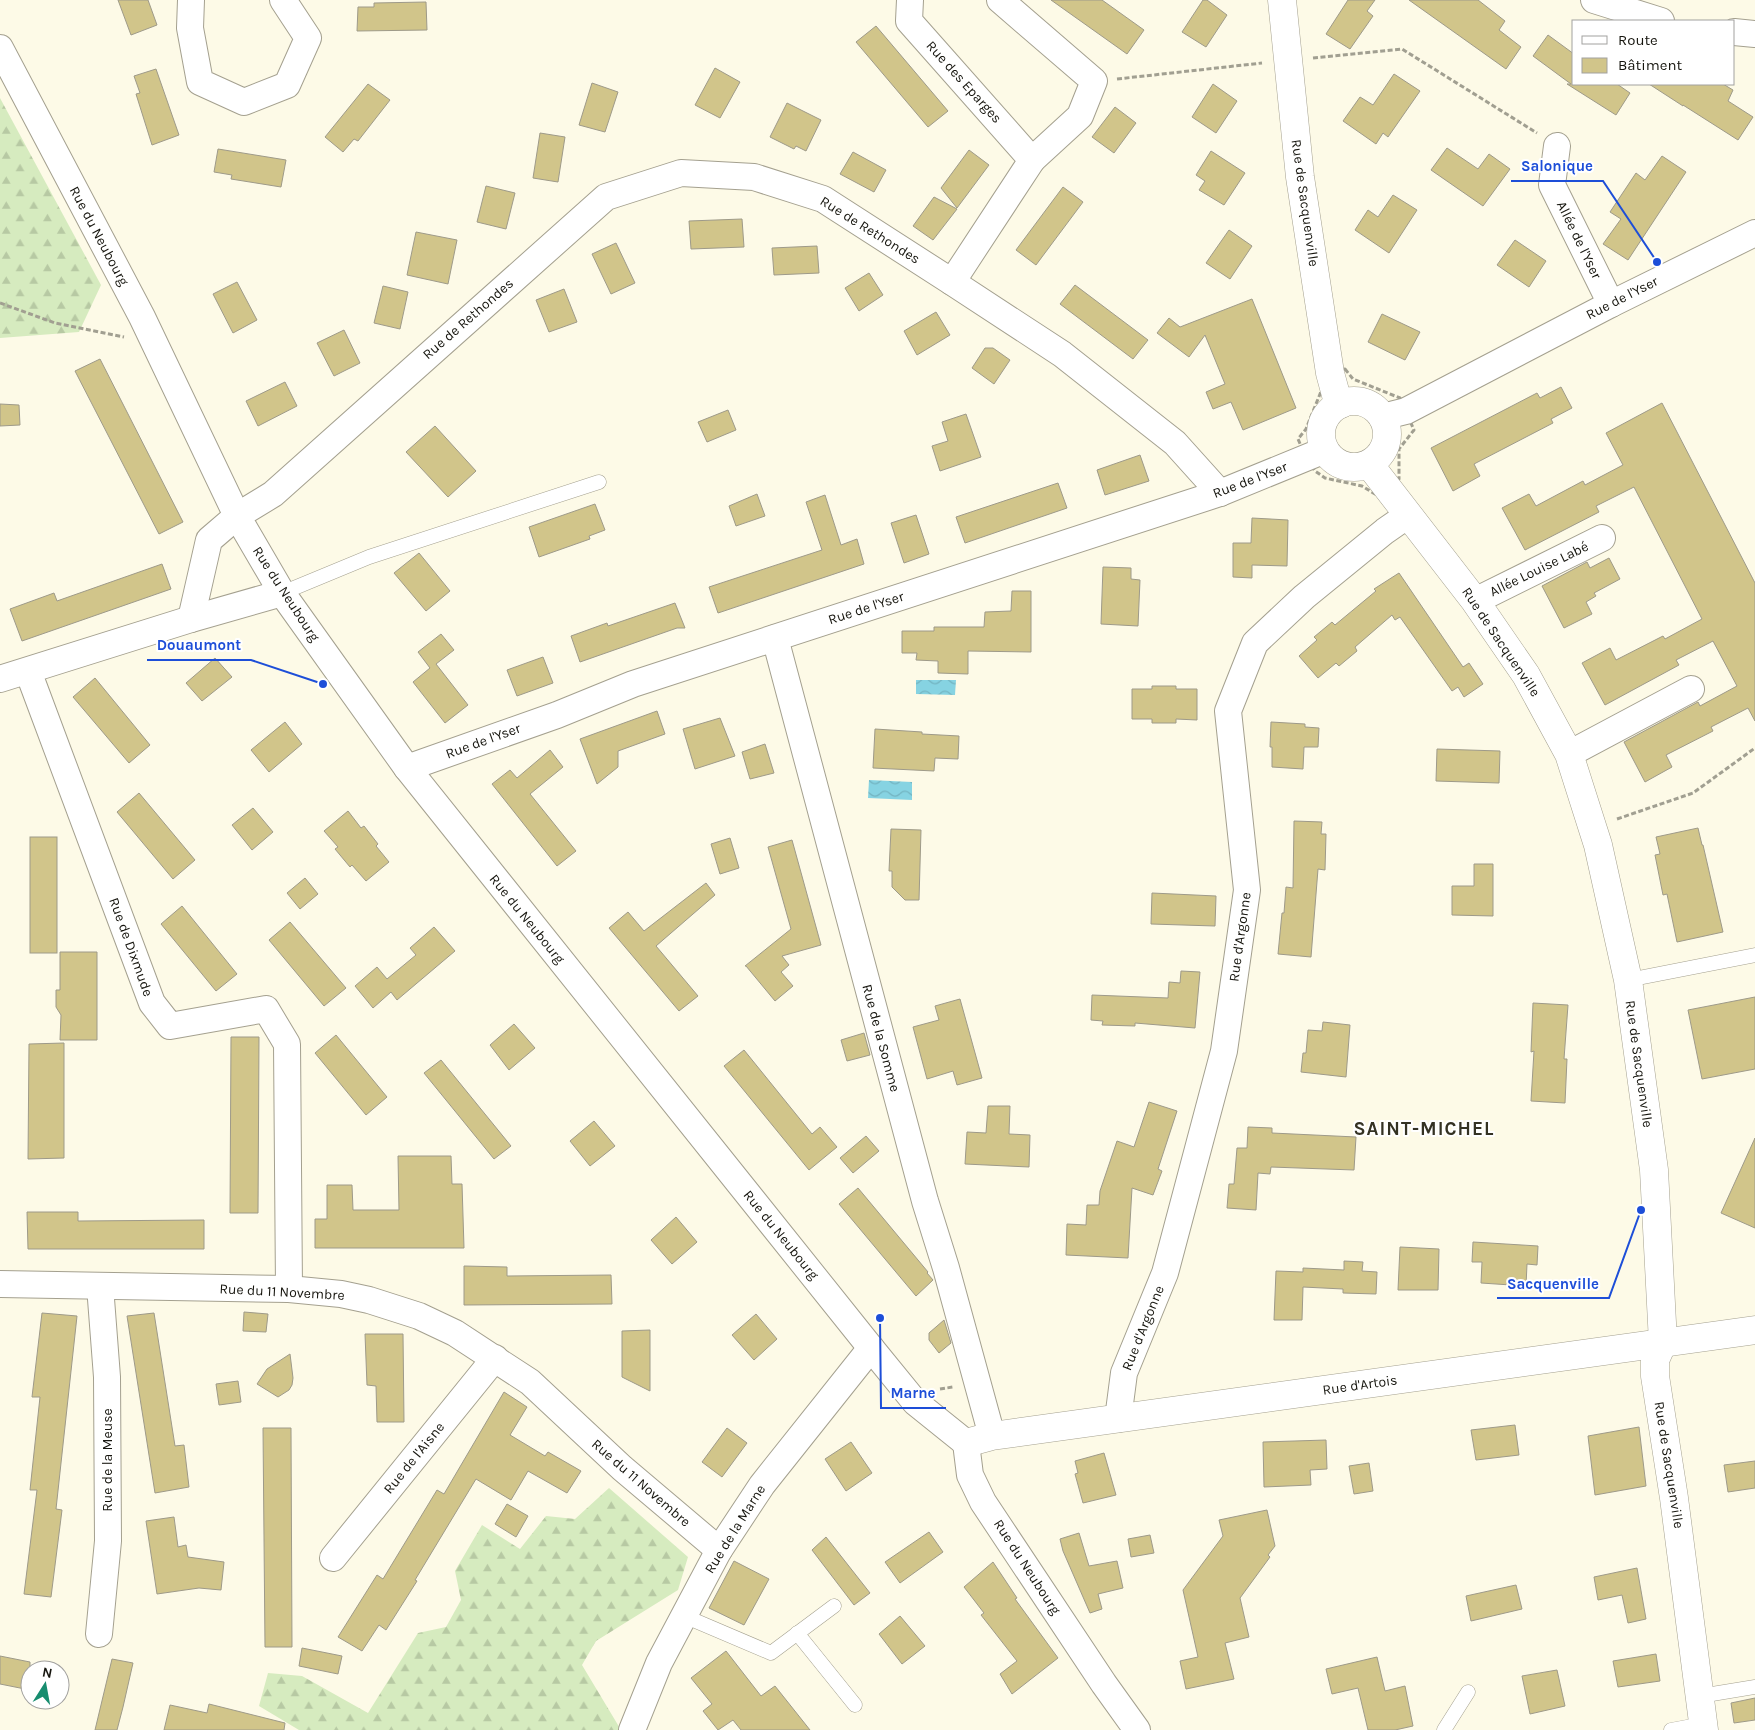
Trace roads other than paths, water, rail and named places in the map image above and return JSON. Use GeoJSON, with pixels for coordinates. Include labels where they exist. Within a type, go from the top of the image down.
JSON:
{"type":"FeatureCollection","features":[{"type":"Feature","properties":{"kind":"street"},"geometry":{"type":"LineString","coordinates":[[191,0],[190,28],[200,82],[244,102],[287,85],[308,38],[283,0]]}},
{"type":"Feature","properties":{"kind":"street","name":"Rue des Eparges"},"geometry":{"type":"LineString","coordinates":[[910,0],[909,21],[1032,160]]}},
{"type":"Feature","properties":{"kind":"street"},"geometry":{"type":"LineString","coordinates":[[952,282],[1032,160],[1080,116],[1094,81],[1000,0]]}},
{"type":"Feature","properties":{"kind":"street","name":"Rue de Sacquenville"},"geometry":{"type":"LineString","coordinates":[[1282,0],[1300,176],[1330,373],[1336,395],[1341,404]]}},
{"type":"Feature","properties":{"kind":"street"},"geometry":{"type":"LineString","coordinates":[[1594,0],[1658,20]]}},
{"type":"Feature","properties":{"kind":"street"},"geometry":{"type":"LineString","coordinates":[[1735,32],[1755,34]]}},
{"type":"Feature","properties":{"kind":"street","name":"Rue du Neubourg"},"geometry":{"type":"LineString","coordinates":[[0,48],[154,343],[237,516],[282,593],[407,768],[871,1348],[915,1402],[966,1443],[970,1475],[983,1502],[1133,1728]]}},
{"type":"Feature","properties":{"kind":"street","name":"Allée de l'Yser"},"geometry":{"type":"LineString","coordinates":[[1557,146],[1552,185],[1610,304]]}},
{"type":"Feature","properties":{"kind":"street","name":"Rue de Rethondes"},"geometry":{"type":"LineString","coordinates":[[192,619],[209,540],[237,516],[273,494],[606,197],[681,173],[754,177],[823,199],[1062,354],[1175,443],[1220,493]]}},
{"type":"Feature","properties":{"kind":"street","name":"Rue de l'Yser"},"geometry":{"type":"LineString","coordinates":[[1382,417],[1406,411],[1610,304],[1755,232]]}},
{"type":"Feature","properties":{"kind":"street"},"geometry":{"type":"LineString","coordinates":[[1354,401],[1365,403],[1375,408],[1382,417],[1386,427],[1387,438],[1378,458],[1358,467],[1347,466],[1329,456],[1321,436],[1322,426],[1327,416],[1341,404],[1354,401]]}},
{"type":"Feature","properties":{"kind":"street","name":"Rue de l'Yser"},"geometry":{"type":"LineString","coordinates":[[407,768],[557,714],[633,684],[1220,493],[1326,450]]}},
{"type":"Feature","properties":{"kind":"street","name":"Rue de Sacquenville"},"geometry":{"type":"LineString","coordinates":[[1368,464],[1475,600],[1526,674],[1569,754],[1598,845],[1628,980],[1654,1170],[1663,1342],[1655,1360],[1655,1376],[1674,1498],[1704,1727]]}},
{"type":"Feature","properties":{"kind":"street","name":"Rue d'Argonne"},"geometry":{"type":"LineString","coordinates":[[1118,1419],[1124,1373],[1165,1272],[1224,1052],[1247,890],[1228,711],[1255,643],[1304,597],[1385,531],[1408,515]]}},
{"type":"Feature","properties":{"kind":"street","name":"Allée Louise Labé"},"geometry":{"type":"LineString","coordinates":[[1475,600],[1602,538]]}},
{"type":"Feature","properties":{"kind":"street"},"geometry":{"type":"LineString","coordinates":[[0,679],[282,593]]}},
{"type":"Feature","properties":{"kind":"street","name":"Rue de la Somme"},"geometry":{"type":"LineString","coordinates":[[775,638],[925,1201],[946,1268],[992,1436]]}},
{"type":"Feature","properties":{"kind":"street","name":"Rue de Dixmude"},"geometry":{"type":"LineString","coordinates":[[28,671],[152,1003],[170,1026],[266,1009],[287,1044],[288,1290]]}},
{"type":"Feature","properties":{"kind":"street"},"geometry":{"type":"LineString","coordinates":[[1569,754],[1691,689]]}},
{"type":"Feature","properties":{"kind":"street","name":"Rue du 11 Novembre"},"geometry":{"type":"LineString","coordinates":[[0,1284],[288,1290],[341,1294],[369,1300],[419,1316],[456,1333],[530,1382],[622,1468],[718,1550]]}},
{"type":"Feature","properties":{"kind":"street","name":"Rue de la Meuse"},"geometry":{"type":"LineString","coordinates":[[99,1634],[108,1541],[106,1377],[100,1286]]}},
{"type":"Feature","properties":{"kind":"street","name":"Rue d'Artois"},"geometry":{"type":"LineString","coordinates":[[966,1443],[992,1436],[1755,1330]]}},
{"type":"Feature","properties":{"kind":"street","name":"Rue de la Marne"},"geometry":{"type":"LineString","coordinates":[[632,1730],[659,1663],[718,1550],[762,1486],[871,1348]]}},
{"type":"Feature","properties":{"kind":"street","name":"Rue de l'Aisne"},"geometry":{"type":"LineString","coordinates":[[333,1558],[495,1358]]}},
{"type":"Feature","properties":{"kind":"lane"},"geometry":{"type":"LineString","coordinates":[[282,593],[369,557],[599,482]]}},
{"type":"Feature","properties":{"kind":"lane"},"geometry":{"type":"LineString","coordinates":[[1628,980],[1755,955]]}},
{"type":"Feature","properties":{"kind":"lane"},"geometry":{"type":"LineString","coordinates":[[684,1616],[771,1653],[834,1606]]}},
{"type":"Feature","properties":{"kind":"lane"},"geometry":{"type":"LineString","coordinates":[[798,1633],[854,1705]]}},
{"type":"Feature","properties":{"kind":"lane"},"geometry":{"type":"LineString","coordinates":[[1700,1696],[1755,1687]]}},
{"type":"Feature","properties":{"kind":"lane"},"geometry":{"type":"LineString","coordinates":[[1444,1730],[1468,1692]]}},
{"type":"Feature","properties":{"kind":"lane"},"geometry":{"type":"LineString","coordinates":[[1670,1730],[1704,1727]]}},
{"type":"Feature","properties":{"kind":"water"},"geometry":{"type":"Polygon","coordinates":[[[916,680],[956,680],[955,695],[916,694],[916,680]]]}},
{"type":"Feature","properties":{"kind":"water"},"geometry":{"type":"Polygon","coordinates":[[[869,780],[912,782],[912,800],[868,798],[869,780]]]}},
{"type":"Feature","properties":{"kind":"place","name":"Salonique"},"geometry":{"type":"Point","coordinates":[1657,262]}},
{"type":"Feature","properties":{"kind":"place","name":"Douaumont"},"geometry":{"type":"Point","coordinates":[323,684]}},
{"type":"Feature","properties":{"kind":"place","name":"Sacquenville"},"geometry":{"type":"Point","coordinates":[1641,1210]}},
{"type":"Feature","properties":{"kind":"place","name":"Marne"},"geometry":{"type":"Point","coordinates":[880,1318]}},
{"type":"Feature","properties":{"kind":"district","name":"SAINT-MICHEL"},"geometry":{"type":"Point","coordinates":[1424,1129]}}]}
